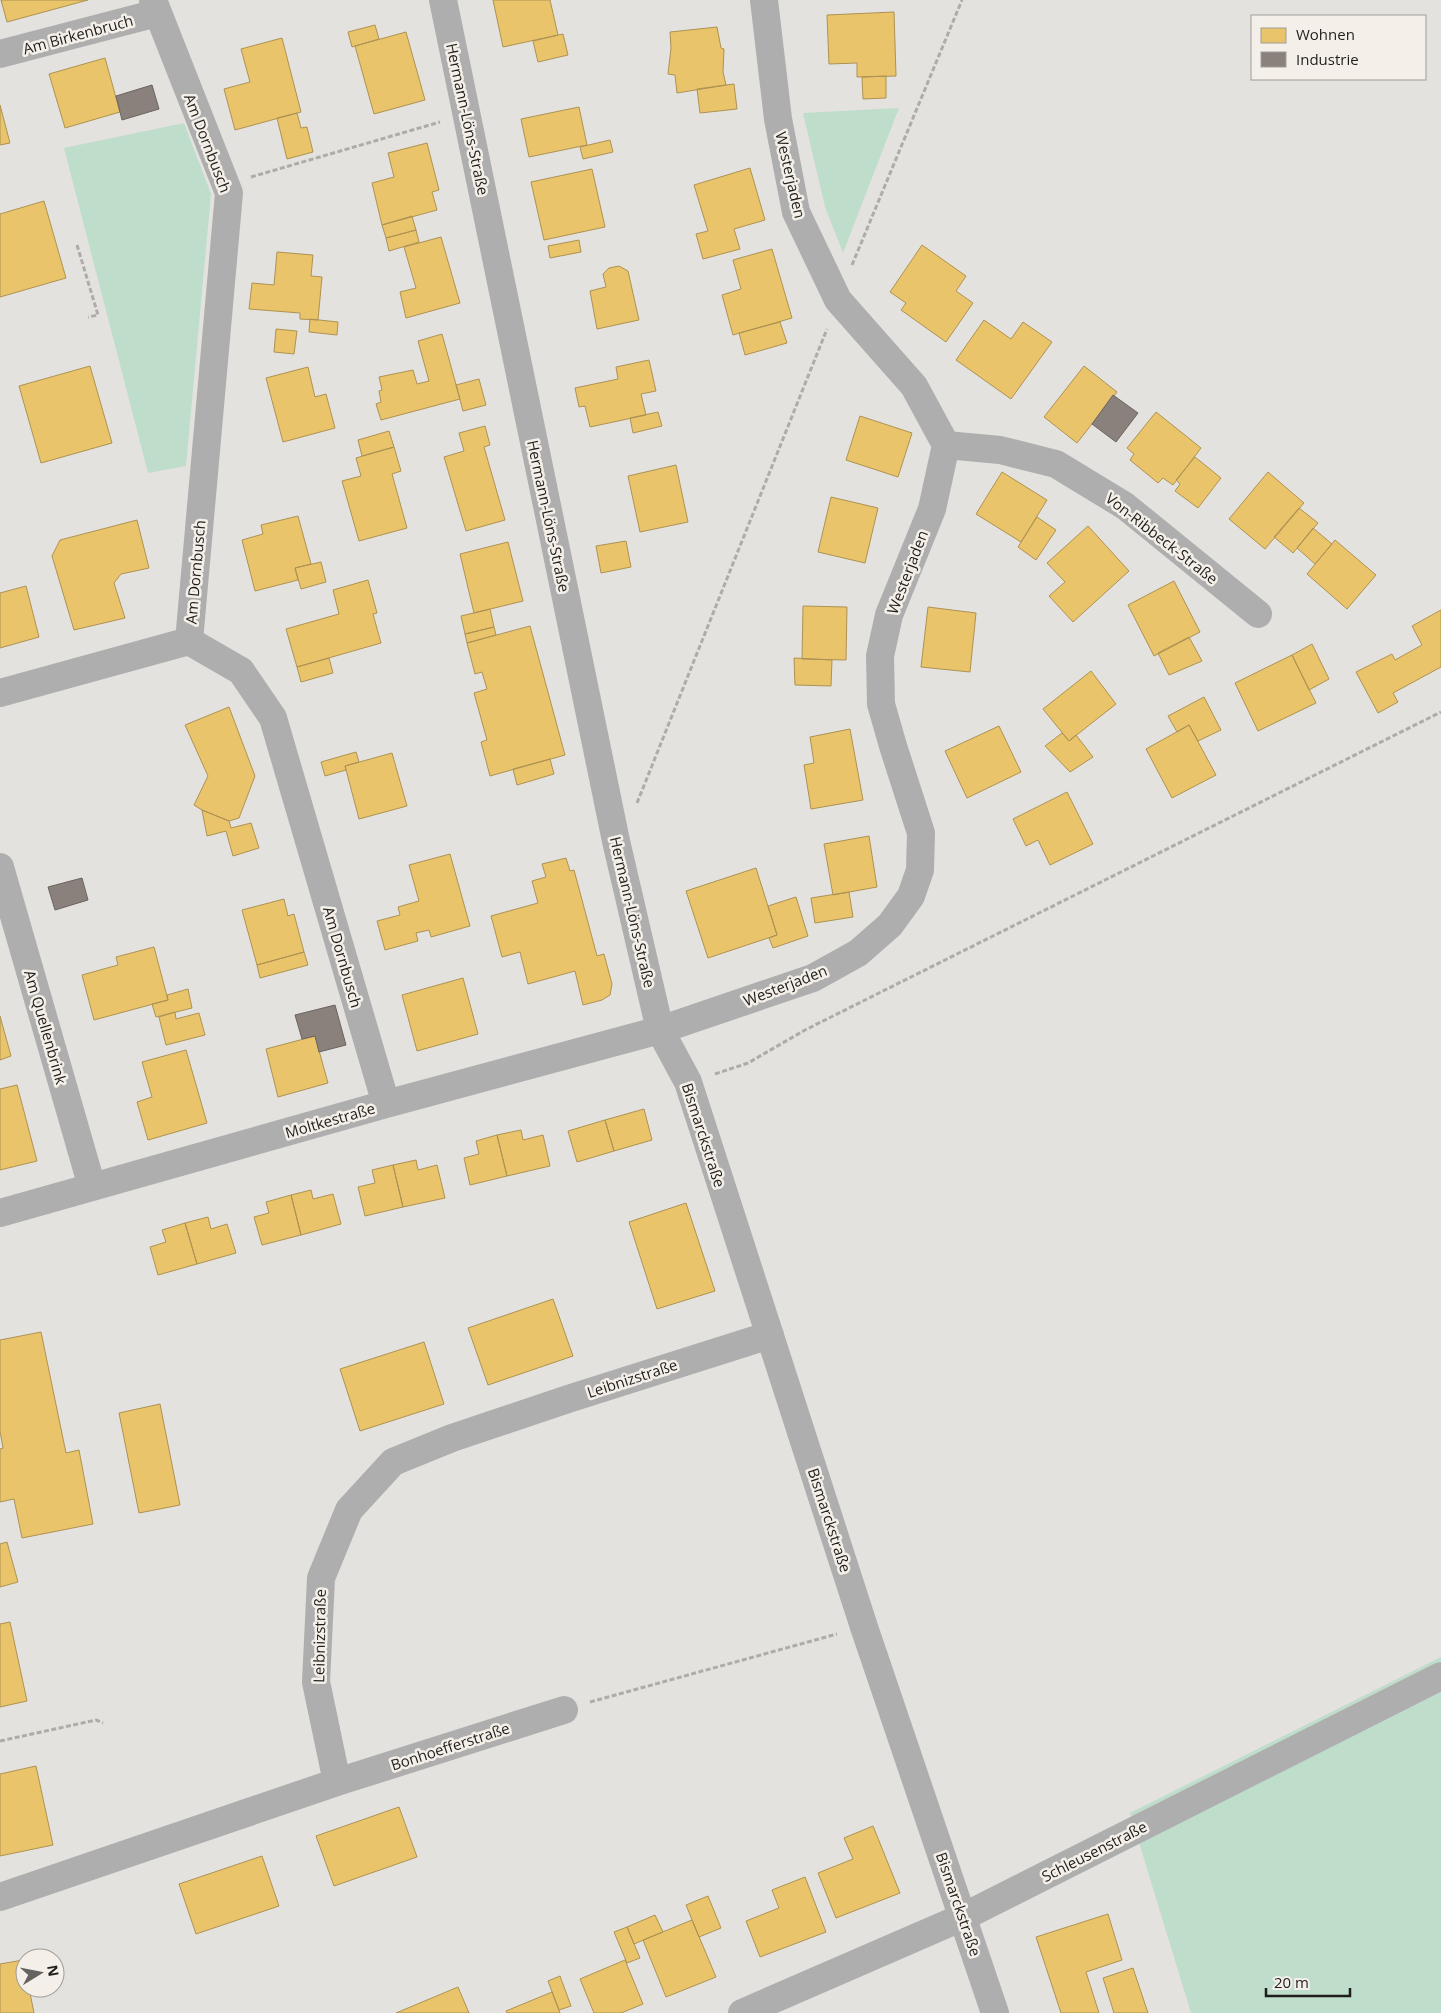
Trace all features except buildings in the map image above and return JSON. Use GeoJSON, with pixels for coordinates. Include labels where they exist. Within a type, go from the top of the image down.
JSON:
{"type":"FeatureCollection","features":[{"type":"Feature","properties":{"kind":"street","name":"Hermann-Löns-Straße"},"geometry":{"type":"LineString","coordinates":[[443,0],[616,841],[660,1030]]}},
{"type":"Feature","properties":{"kind":"street","name":"Westerjaden"},"geometry":{"type":"LineString","coordinates":[[660,1030],[813,978],[858,953],[890,924],[911,896],[920,870],[921,833],[881,704],[880,656],[890,614],[932,509],[946,445],[914,386],[838,300],[796,212],[778,119],[764,0]]}},
{"type":"Feature","properties":{"kind":"street","name":"Am Birkenbruch"},"geometry":{"type":"LineString","coordinates":[[0,54],[155,6]]}},
{"type":"Feature","properties":{"kind":"street","name":"Am Dornbusch"},"geometry":{"type":"LineString","coordinates":[[155,6],[229,193],[189,641],[241,671],[274,718],[386,1104]]}},
{"type":"Feature","properties":{"kind":"street","name":"Von-Ribbeck-Straße"},"geometry":{"type":"LineString","coordinates":[[946,445],[1000,450],[1056,464],[1125,506],[1258,614]]}},
{"type":"Feature","properties":{"kind":"street"},"geometry":{"type":"LineString","coordinates":[[0,693],[189,641]]}},
{"type":"Feature","properties":{"kind":"street","name":"Am Quellenbrink"},"geometry":{"type":"LineString","coordinates":[[0,867],[92,1187]]}},
{"type":"Feature","properties":{"kind":"street","name":"Bismarckstraße"},"geometry":{"type":"LineString","coordinates":[[660,1030],[688,1082],[864,1627],[995,2013]]}},
{"type":"Feature","properties":{"kind":"street","name":"Moltkestraße"},"geometry":{"type":"LineString","coordinates":[[0,1213],[386,1104],[660,1030]]}},
{"type":"Feature","properties":{"kind":"street","name":"Leibnizstraße"},"geometry":{"type":"LineString","coordinates":[[337,1782],[316,1682],[321,1578],[349,1510],[393,1462],[452,1438],[541,1408],[770,1335]]}},
{"type":"Feature","properties":{"kind":"street","name":"Schleusenstraße"},"geometry":{"type":"LineString","coordinates":[[742,2013],[963,1916],[1441,1676]]}},
{"type":"Feature","properties":{"kind":"street","name":"Bonhoefferstraße"},"geometry":{"type":"LineString","coordinates":[[337,1782],[564,1710]]}},
{"type":"Feature","properties":{"kind":"street"},"geometry":{"type":"LineString","coordinates":[[0,1896],[337,1782]]}},
{"type":"Feature","properties":{"kind":"path"},"geometry":{"type":"LineString","coordinates":[[616,841],[640,798],[838,300],[962,0]]}},
{"type":"Feature","properties":{"kind":"path"},"geometry":{"type":"LineString","coordinates":[[226,184],[467,115]]}},
{"type":"Feature","properties":{"kind":"path"},"geometry":{"type":"LineString","coordinates":[[77,245],[98,315],[88,317]]}},
{"type":"Feature","properties":{"kind":"path"},"geometry":{"type":"LineString","coordinates":[[688,1082],[748,1063],[805,1030],[1441,712]]}},
{"type":"Feature","properties":{"kind":"path"},"geometry":{"type":"LineString","coordinates":[[564,1710],[864,1627]]}},
{"type":"Feature","properties":{"kind":"path"},"geometry":{"type":"LineString","coordinates":[[0,1741],[96,1720],[103,1724]]}},
{"type":"Feature","properties":{"kind":"green space"},"geometry":{"type":"Polygon","coordinates":[[[899,108],[843,253],[825,207],[803,113],[899,108]]]}},
{"type":"Feature","properties":{"kind":"green space"},"geometry":{"type":"Polygon","coordinates":[[[184,123],[211,194],[186,466],[148,473],[64,148],[184,123]]]}},
{"type":"Feature","properties":{"kind":"green space"},"geometry":{"type":"Polygon","coordinates":[[[1441,1657],[1441,2013],[1191,2013],[1130,1813],[1441,1657]]]}}]}
